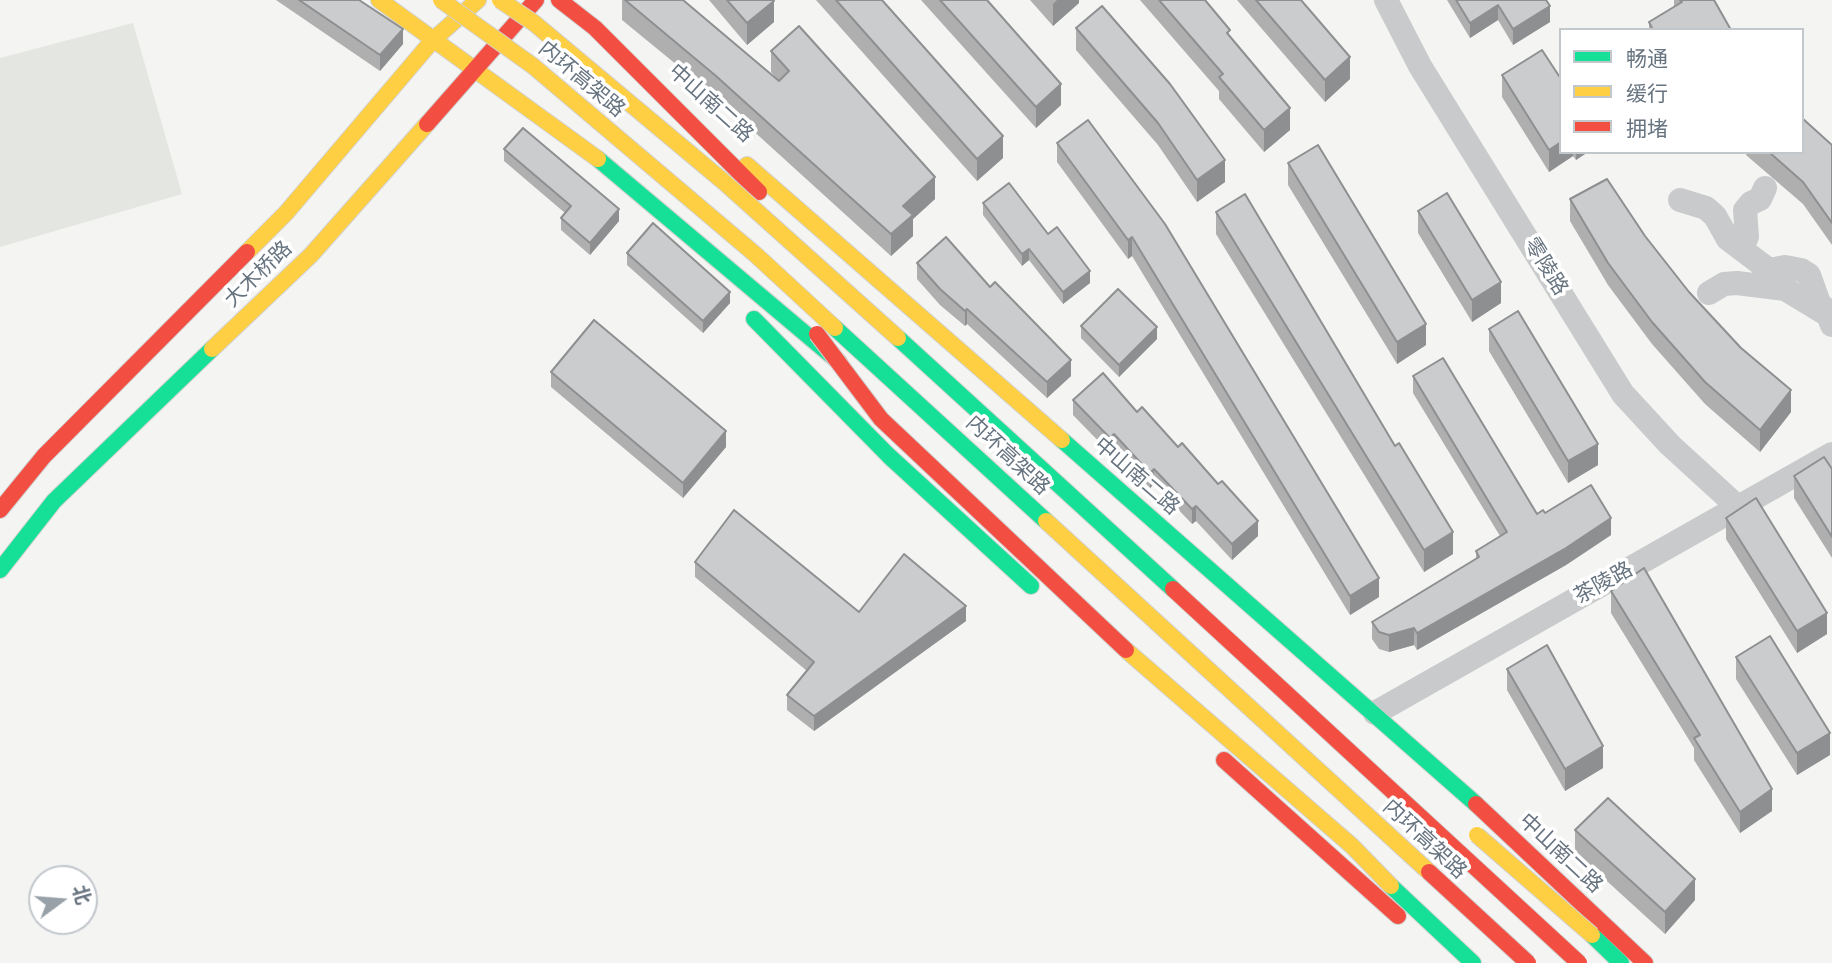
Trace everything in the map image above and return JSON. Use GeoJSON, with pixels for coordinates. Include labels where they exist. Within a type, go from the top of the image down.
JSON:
{"type":"FeatureCollection","features":[{"type":"Feature","properties":{"kind":"main road"},"geometry":{"type":"LineString","coordinates":[[379,0],[608,166],[890,404]]}},
{"type":"Feature","properties":{"kind":"main road","name":"内环高架路"},"geometry":{"type":"LineString","coordinates":[[441,0],[533,66],[756,255],[1528,963]]}},
{"type":"Feature","properties":{"kind":"main road","name":"大木桥路"},"geometry":{"type":"LineString","coordinates":[[0,510],[44,456],[286,213],[433,40],[478,0]]}},
{"type":"Feature","properties":{"kind":"main road","name":"内环高架路"},"geometry":{"type":"LineString","coordinates":[[500,0],[534,23],[770,223],[1579,963]]}},
{"type":"Feature","properties":{"kind":"main road","name":"大木桥路"},"geometry":{"type":"LineString","coordinates":[[0,570],[54,501],[311,255],[536,0]]}},
{"type":"Feature","properties":{"kind":"main road","name":"中山南二路"},"geometry":{"type":"LineString","coordinates":[[559,0],[1440,770],[1645,963]]}},
{"type":"Feature","properties":{"kind":"main road","name":"中山南二路"},"geometry":{"type":"LineString","coordinates":[[594,28],[876,309],[1049,490],[1601,963]]}},
{"type":"Feature","properties":{"kind":"main road"},"geometry":{"type":"LineString","coordinates":[[608,166],[658,224],[708,273]]}},
{"type":"Feature","properties":{"kind":"main road"},"geometry":{"type":"LineString","coordinates":[[770,223],[994,398],[1139,530]]}},
{"type":"Feature","properties":{"kind":"main road"},"geometry":{"type":"LineString","coordinates":[[756,255],[881,419],[1134,658],[1352,846],[1473,963]]}},
{"type":"Feature","properties":{"kind":"main road"},"geometry":{"type":"LineString","coordinates":[[738,303],[889,456],[1040,595]]}},
{"type":"Feature","properties":{"kind":"main road"},"geometry":{"type":"LineString","coordinates":[[1102,651],[1133,679]]}},
{"type":"Feature","properties":{"kind":"main road"},"geometry":{"type":"LineString","coordinates":[[1247,734],[1479,963]]}},
{"type":"Feature","properties":{"kind":"main road"},"geometry":{"type":"LineString","coordinates":[[1216,753],[1454,963]]}},
{"type":"Feature","properties":{"kind":"main road"},"geometry":{"type":"LineString","coordinates":[[1469,828],[1621,963]]}},
{"type":"Feature","properties":{"kind":"street","name":"零陵路"},"geometry":{"type":"LineString","coordinates":[[1386,0],[1420,66],[1623,394],[1670,445],[1739,508]]}},
{"type":"Feature","properties":{"kind":"street"},"geometry":{"type":"LineString","coordinates":[[1740,248],[1747,237],[1745,210],[1760,199],[1765,188]]}},
{"type":"Feature","properties":{"kind":"street"},"geometry":{"type":"LineString","coordinates":[[1680,200],[1706,208],[1715,216],[1728,239],[1777,279]]}},
{"type":"Feature","properties":{"kind":"street"},"geometry":{"type":"LineString","coordinates":[[1777,279],[1785,267],[1801,270],[1809,275],[1819,303],[1826,307],[1830,320]]}},
{"type":"Feature","properties":{"kind":"street"},"geometry":{"type":"LineString","coordinates":[[1709,293],[1724,284],[1777,279]]}},
{"type":"Feature","properties":{"kind":"street","name":"茶陵路"},"geometry":{"type":"LineString","coordinates":[[1375,713],[1832,454]]}},
{"type":"Feature","properties":{"kind":"shaded area"},"geometry":{"type":"Polygon","coordinates":[[[133,23],[182,194],[0,247],[0,58],[133,23]]]}},
{"type":"Feature","properties":{"kind":"building"},"geometry":{"type":"Polygon","coordinates":[[[299,0],[359,0],[403,29],[380,55],[299,0]]]}},
{"type":"Feature","properties":{"kind":"building"},"geometry":{"type":"Polygon","coordinates":[[[625,0],[683,0],[779,81],[789,71],[771,51],[799,26],[935,177],[903,206],[913,215],[891,234],[716,76],[625,0]]]}},
{"type":"Feature","properties":{"kind":"building"},"geometry":{"type":"Polygon","coordinates":[[[727,0],[773,0],[774,1],[747,23],[727,0]]]}},
{"type":"Feature","properties":{"kind":"building"},"geometry":{"type":"Polygon","coordinates":[[[836,0],[882,0],[1003,136],[977,159],[836,0]]]}},
{"type":"Feature","properties":{"kind":"building"},"geometry":{"type":"Polygon","coordinates":[[[940,0],[987,0],[1061,84],[1036,107],[940,0]]]}},
{"type":"Feature","properties":{"kind":"building"},"geometry":{"type":"Polygon","coordinates":[[[1159,0],[1205,0],[1230,30],[1227,33],[1290,108],[1264,130],[1219,77],[1223,74],[1159,0]]]}},
{"type":"Feature","properties":{"kind":"building"},"geometry":{"type":"Polygon","coordinates":[[[1256,0],[1301,0],[1350,57],[1325,80],[1256,0]]]}},
{"type":"Feature","properties":{"kind":"building"},"geometry":{"type":"Polygon","coordinates":[[[1456,0],[1546,0],[1550,6],[1513,29],[1498,5],[1470,23],[1456,0]]]}},
{"type":"Feature","properties":{"kind":"building"},"geometry":{"type":"Polygon","coordinates":[[[1680,0],[1714,0],[1730,28],[1652,28],[1649,22],[1682,2],[1680,0]]]}},
{"type":"Feature","properties":{"kind":"building"},"geometry":{"type":"Polygon","coordinates":[[[1102,6],[1170,84],[1225,160],[1197,180],[1158,123],[1076,28],[1102,6]]]}},
{"type":"Feature","properties":{"kind":"building"},"geometry":{"type":"Polygon","coordinates":[[[1542,50],[1559,76],[1559,143],[1549,150],[1502,75],[1542,50]]]}},
{"type":"Feature","properties":{"kind":"building"},"geometry":{"type":"Polygon","coordinates":[[[1088,120],[1165,224],[1379,578],[1350,596],[1132,237],[1128,240],[1057,143],[1088,120]]]}},
{"type":"Feature","properties":{"kind":"building"},"geometry":{"type":"Polygon","coordinates":[[[1804,120],[1832,145],[1832,223],[1803,182],[1771,154],[1804,154],[1804,120]]]}},
{"type":"Feature","properties":{"kind":"building"},"geometry":{"type":"Polygon","coordinates":[[[523,128],[619,209],[590,243],[561,218],[571,206],[504,149],[523,128]]]}},
{"type":"Feature","properties":{"kind":"building"},"geometry":{"type":"Polygon","coordinates":[[[1318,145],[1426,324],[1397,342],[1288,163],[1318,145]]]}},
{"type":"Feature","properties":{"kind":"building"},"geometry":{"type":"Polygon","coordinates":[[[1607,179],[1645,236],[1689,292],[1741,348],[1791,390],[1760,430],[1705,382],[1652,322],[1608,263],[1570,199],[1607,179]]]}},
{"type":"Feature","properties":{"kind":"building"},"geometry":{"type":"Polygon","coordinates":[[[1009,183],[1048,234],[1057,227],[1090,271],[1063,292],[1029,249],[1022,254],[983,203],[1009,183]]]}},
{"type":"Feature","properties":{"kind":"building"},"geometry":{"type":"Polygon","coordinates":[[[1447,193],[1501,282],[1472,300],[1418,211],[1447,193]]]}},
{"type":"Feature","properties":{"kind":"building"},"geometry":{"type":"Polygon","coordinates":[[[1245,194],[1395,446],[1399,443],[1453,532],[1424,550],[1216,212],[1245,194]]]}},
{"type":"Feature","properties":{"kind":"building"},"geometry":{"type":"Polygon","coordinates":[[[653,223],[730,292],[703,321],[627,253],[653,223]]]}},
{"type":"Feature","properties":{"kind":"building"},"geometry":{"type":"Polygon","coordinates":[[[946,237],[990,287],[995,282],[1071,360],[1047,382],[967,309],[965,311],[940,289],[917,263],[946,237]]]}},
{"type":"Feature","properties":{"kind":"building"},"geometry":{"type":"Polygon","coordinates":[[[1118,289],[1157,327],[1119,365],[1081,326],[1118,289]]]}},
{"type":"Feature","properties":{"kind":"building"},"geometry":{"type":"Polygon","coordinates":[[[1518,311],[1598,444],[1568,461],[1489,329],[1518,311]]]}},
{"type":"Feature","properties":{"kind":"building"},"geometry":{"type":"Polygon","coordinates":[[[594,320],[726,431],[683,483],[551,372],[594,320]]]}},
{"type":"Feature","properties":{"kind":"building"},"geometry":{"type":"Polygon","coordinates":[[[1443,358],[1537,514],[1543,510],[1545,513],[1591,485],[1611,518],[1566,548],[1417,633],[1414,628],[1389,635],[1379,632],[1372,622],[1479,557],[1476,551],[1507,532],[1413,376],[1443,358]]]}},
{"type":"Feature","properties":{"kind":"building"},"geometry":{"type":"Polygon","coordinates":[[[1103,373],[1137,412],[1142,407],[1178,447],[1182,443],[1218,484],[1222,481],[1258,521],[1232,544],[1196,506],[1192,509],[1154,469],[1150,473],[1114,434],[1110,438],[1073,400],[1103,373]]]}},
{"type":"Feature","properties":{"kind":"building"},"geometry":{"type":"Polygon","coordinates":[[[1824,457],[1832,469],[1832,537],[1794,476],[1824,457]]]}},
{"type":"Feature","properties":{"kind":"building"},"geometry":{"type":"Polygon","coordinates":[[[1756,498],[1827,613],[1797,631],[1726,518],[1756,498]]]}},
{"type":"Feature","properties":{"kind":"building"},"geometry":{"type":"Polygon","coordinates":[[[734,510],[859,612],[904,554],[966,606],[814,716],[787,695],[814,662],[695,562],[734,510]]]}},
{"type":"Feature","properties":{"kind":"building"},"geometry":{"type":"Polygon","coordinates":[[[1644,568],[1772,789],[1740,812],[1694,738],[1700,735],[1611,591],[1644,568]]]}},
{"type":"Feature","properties":{"kind":"building"},"geometry":{"type":"Polygon","coordinates":[[[1770,636],[1830,733],[1797,753],[1736,657],[1770,636]]]}},
{"type":"Feature","properties":{"kind":"building"},"geometry":{"type":"Polygon","coordinates":[[[1547,645],[1603,746],[1565,769],[1507,669],[1547,645]]]}},
{"type":"Feature","properties":{"kind":"building"},"geometry":{"type":"Polygon","coordinates":[[[1608,798],[1695,879],[1665,912],[1575,830],[1608,798]]]}},
{"type":"Feature","properties":{"kind":"traffic: fast"},"geometry":{"type":"LineString","coordinates":[[598,159],[839,362]]}},
{"type":"Feature","properties":{"kind":"traffic: fast"},"geometry":{"type":"LineString","coordinates":[[754,319],[889,456],[1031,586]]}},
{"type":"Feature","properties":{"kind":"traffic: fast"},"geometry":{"type":"LineString","coordinates":[[835,328],[1046,521]]}},
{"type":"Feature","properties":{"kind":"traffic: fast"},"geometry":{"type":"LineString","coordinates":[[898,338],[1173,589]]}},
{"type":"Feature","properties":{"kind":"traffic: fast"},"geometry":{"type":"LineString","coordinates":[[0,570],[54,501],[212,349]]}},
{"type":"Feature","properties":{"kind":"traffic: fast"},"geometry":{"type":"LineString","coordinates":[[1062,440],[1476,804]]}},
{"type":"Feature","properties":{"kind":"traffic: fast"},"geometry":{"type":"LineString","coordinates":[[1391,886],[1473,963]]}},
{"type":"Feature","properties":{"kind":"traffic: fast"},"geometry":{"type":"LineString","coordinates":[[1592,935],[1621,963]]}},
{"type":"Feature","properties":{"kind":"traffic: slow"},"geometry":{"type":"LineString","coordinates":[[379,0],[598,159]]}},
{"type":"Feature","properties":{"kind":"traffic: slow"},"geometry":{"type":"LineString","coordinates":[[441,0],[533,66],[756,255],[835,328]]}},
{"type":"Feature","properties":{"kind":"traffic: slow"},"geometry":{"type":"LineString","coordinates":[[247,252],[286,213],[433,40],[478,0]]}},
{"type":"Feature","properties":{"kind":"traffic: slow"},"geometry":{"type":"LineString","coordinates":[[500,0],[534,23],[724,182],[898,338]]}},
{"type":"Feature","properties":{"kind":"traffic: slow"},"geometry":{"type":"LineString","coordinates":[[212,349],[311,255],[427,124]]}},
{"type":"Feature","properties":{"kind":"traffic: slow"},"geometry":{"type":"LineString","coordinates":[[747,165],[1062,440]]}},
{"type":"Feature","properties":{"kind":"traffic: slow"},"geometry":{"type":"LineString","coordinates":[[1046,521],[1429,872]]}},
{"type":"Feature","properties":{"kind":"traffic: slow"},"geometry":{"type":"LineString","coordinates":[[1126,650],[1352,846],[1391,886]]}},
{"type":"Feature","properties":{"kind":"traffic: slow"},"geometry":{"type":"LineString","coordinates":[[1477,835],[1592,935]]}},
{"type":"Feature","properties":{"kind":"traffic: jam"},"geometry":{"type":"LineString","coordinates":[[427,124],[536,0]]}},
{"type":"Feature","properties":{"kind":"traffic: jam"},"geometry":{"type":"LineString","coordinates":[[559,0],[595,28],[759,192]]}},
{"type":"Feature","properties":{"kind":"traffic: jam"},"geometry":{"type":"LineString","coordinates":[[0,510],[44,456],[247,252]]}},
{"type":"Feature","properties":{"kind":"traffic: jam"},"geometry":{"type":"LineString","coordinates":[[817,334],[881,419],[1126,650]]}},
{"type":"Feature","properties":{"kind":"traffic: jam"},"geometry":{"type":"LineString","coordinates":[[1173,589],[1579,963]]}},
{"type":"Feature","properties":{"kind":"traffic: jam"},"geometry":{"type":"LineString","coordinates":[[1224,760],[1398,916]]}},
{"type":"Feature","properties":{"kind":"traffic: jam"},"geometry":{"type":"LineString","coordinates":[[1476,804],[1645,963]]}},
{"type":"Feature","properties":{"kind":"traffic: jam"},"geometry":{"type":"LineString","coordinates":[[1429,872],[1528,963]]}}]}
